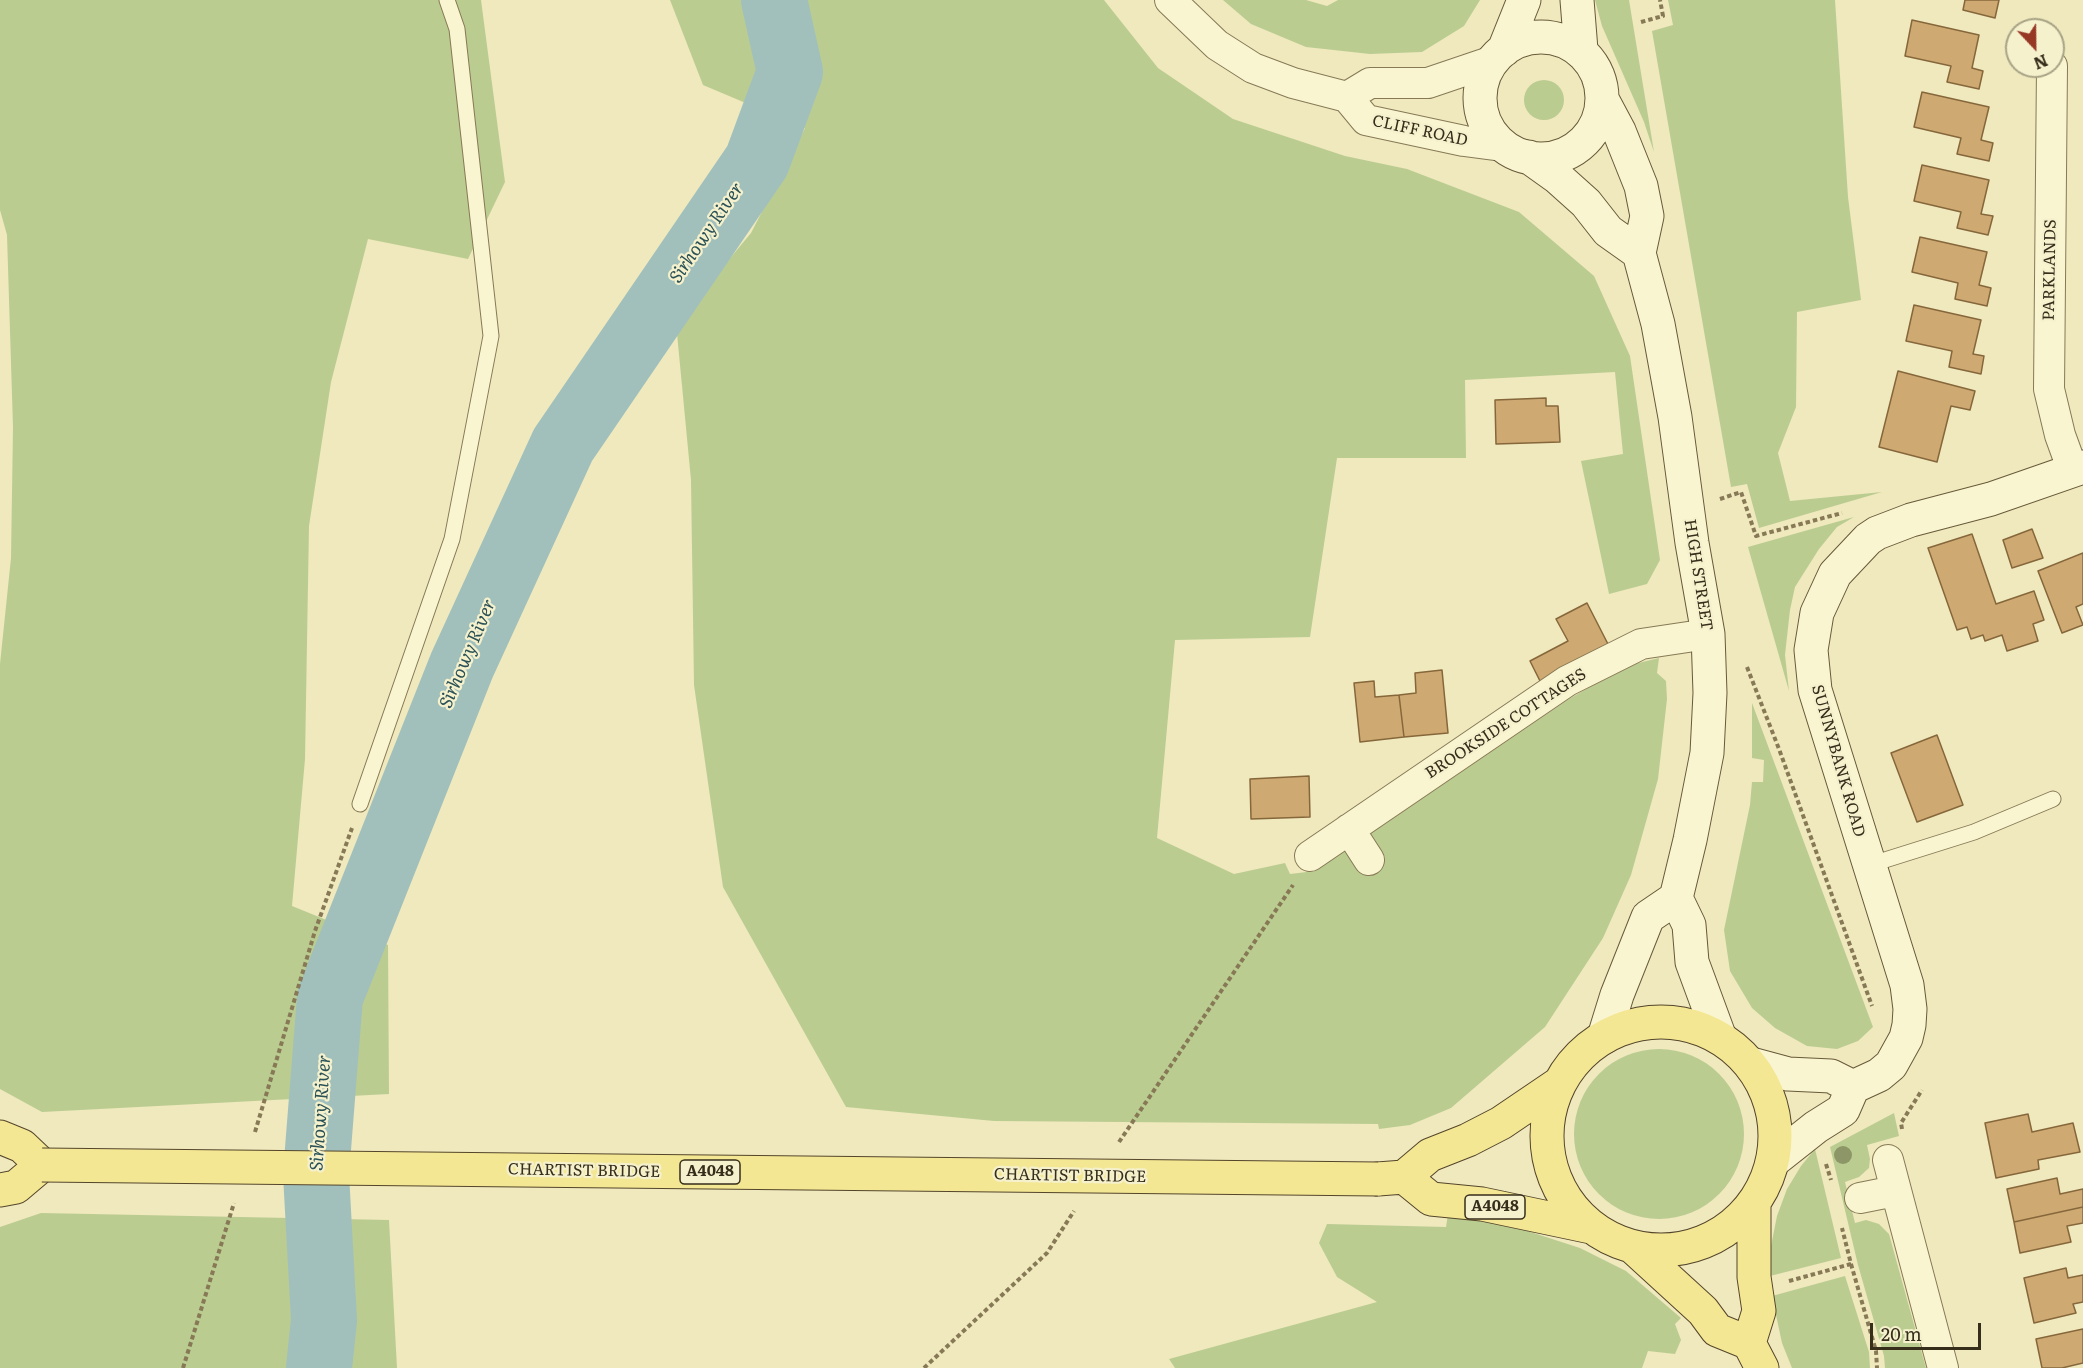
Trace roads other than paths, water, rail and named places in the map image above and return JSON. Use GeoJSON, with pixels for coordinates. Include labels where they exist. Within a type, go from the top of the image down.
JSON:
{"type":"FeatureCollection","features":[{"type":"Feature","properties":{"kind":"main road"},"geometry":{"type":"LineString","coordinates":[[1498,56],[1524,0]]}},
{"type":"Feature","properties":{"kind":"main road"},"geometry":{"type":"LineString","coordinates":[[1577,0],[1581,50]]}},
{"type":"Feature","properties":{"kind":"main road"},"geometry":{"type":"LineString","coordinates":[[1516,152],[1543,159],[1558,157],[1577,148],[1589,136],[1600,117],[1603,101],[1600,79],[1581,50],[1562,40],[1547,36],[1525,38],[1514,42],[1498,56],[1484,74],[1479,95],[1480,110],[1488,130],[1516,152],[1557,177],[1586,203],[1608,231],[1639,253]]}},
{"type":"Feature","properties":{"kind":"main road","name":"HIGH STREET"},"geometry":{"type":"LineString","coordinates":[[1603,101],[1619,131],[1641,186],[1647,216],[1639,253],[1658,324],[1669,382],[1708,634],[1710,693],[1707,753],[1676,898]]}},
{"type":"Feature","properties":{"kind":"main road","name":"SUNNYBANK ROAD"},"geometry":{"type":"LineString","coordinates":[[1853,1087],[1879,1075],[1898,1054],[1906,1038],[1910,1009],[1907,985],[1815,690],[1811,650],[1817,614],[1835,574],[1868,538],[1877,533],[1911,520],[1991,499],[2078,469]]}},
{"type":"Feature","properties":{"kind":"main road"},"geometry":{"type":"LineString","coordinates":[[1604,1037],[1617,996],[1648,917],[1676,898],[1689,925],[1692,962],[1720,1038]]}},
{"type":"Feature","properties":{"kind":"main road"},"geometry":{"type":"LineString","coordinates":[[1662,1020],[1702,1027],[1736,1047],[1751,1064],[1766,1090],[1774,1128],[1772,1169],[1754,1205],[1724,1232],[1706,1242],[1667,1251],[1627,1246],[1574,1216],[1563,1196],[1548,1159],[1547,1119],[1563,1075],[1590,1045],[1604,1037],[1625,1026],[1662,1020]]}},
{"type":"Feature","properties":{"kind":"main road"},"geometry":{"type":"LineString","coordinates":[[1751,1064],[1788,1074],[1831,1076],[1853,1087],[1843,1110],[1816,1127],[1773,1161]]}},
{"type":"Feature","properties":{"kind":"main road"},"geometry":{"type":"LineString","coordinates":[[1391,1178],[1430,1155],[1468,1140],[1501,1123],[1560,1083]]}},
{"type":"Feature","properties":{"kind":"main road"},"geometry":{"type":"LineString","coordinates":[[0,1137],[22,1146],[42,1165],[16,1187],[0,1190]]}},
{"type":"Feature","properties":{"kind":"main road","name":"CHARTIST BRIDGE"},"geometry":{"type":"LineString","coordinates":[[42,1165],[1391,1178]]}},
{"type":"Feature","properties":{"kind":"main road","name":"A4048"},"geometry":{"type":"LineString","coordinates":[[1391,1178],[1431,1199],[1493,1206],[1591,1227]]}},
{"type":"Feature","properties":{"kind":"main road"},"geometry":{"type":"LineString","coordinates":[[1634,1247],[1703,1311],[1717,1330],[1755,1356],[1759,1311],[1754,1277],[1754,1205]]}},
{"type":"Feature","properties":{"kind":"street"},"geometry":{"type":"LineString","coordinates":[[1170,0],[1216,45],[1253,68],[1293,83],[1347,98],[1370,83],[1428,83],[1498,56]]}},
{"type":"Feature","properties":{"kind":"street","name":"PARKLANDS"},"geometry":{"type":"LineString","coordinates":[[2052,78],[2049,389],[2060,435],[2078,469]]}},
{"type":"Feature","properties":{"kind":"street","name":"CLIFF ROAD"},"geometry":{"type":"LineString","coordinates":[[1347,98],[1366,120],[1516,152]]}},
{"type":"Feature","properties":{"kind":"street","name":"BROOKSIDE COTTAGES"},"geometry":{"type":"LineString","coordinates":[[1310,856],[1566,681],[1641,644],[1708,634]]}},
{"type":"Feature","properties":{"kind":"street"},"geometry":{"type":"LineString","coordinates":[[1349,829],[1369,860]]}},
{"type":"Feature","properties":{"kind":"street"},"geometry":{"type":"LineString","coordinates":[[1888,1160],[1943,1368]]}},
{"type":"Feature","properties":{"kind":"street"},"geometry":{"type":"LineString","coordinates":[[1850,1209],[1895,1191]]}},
{"type":"Feature","properties":{"kind":"lane"},"geometry":{"type":"LineString","coordinates":[[360,804],[452,539],[492,336],[457,29],[447,0]]}},
{"type":"Feature","properties":{"kind":"lane"},"geometry":{"type":"LineString","coordinates":[[1869,865],[1974,832],[2053,799]]}},
{"type":"Feature","properties":{"kind":"waterway","name":"Sirhowy River"},"geometry":{"type":"LineString","coordinates":[[319,1368],[324,1320],[316,1174],[330,997],[462,665],[563,445],[757,161],[790,72],[774,0]]}}]}
